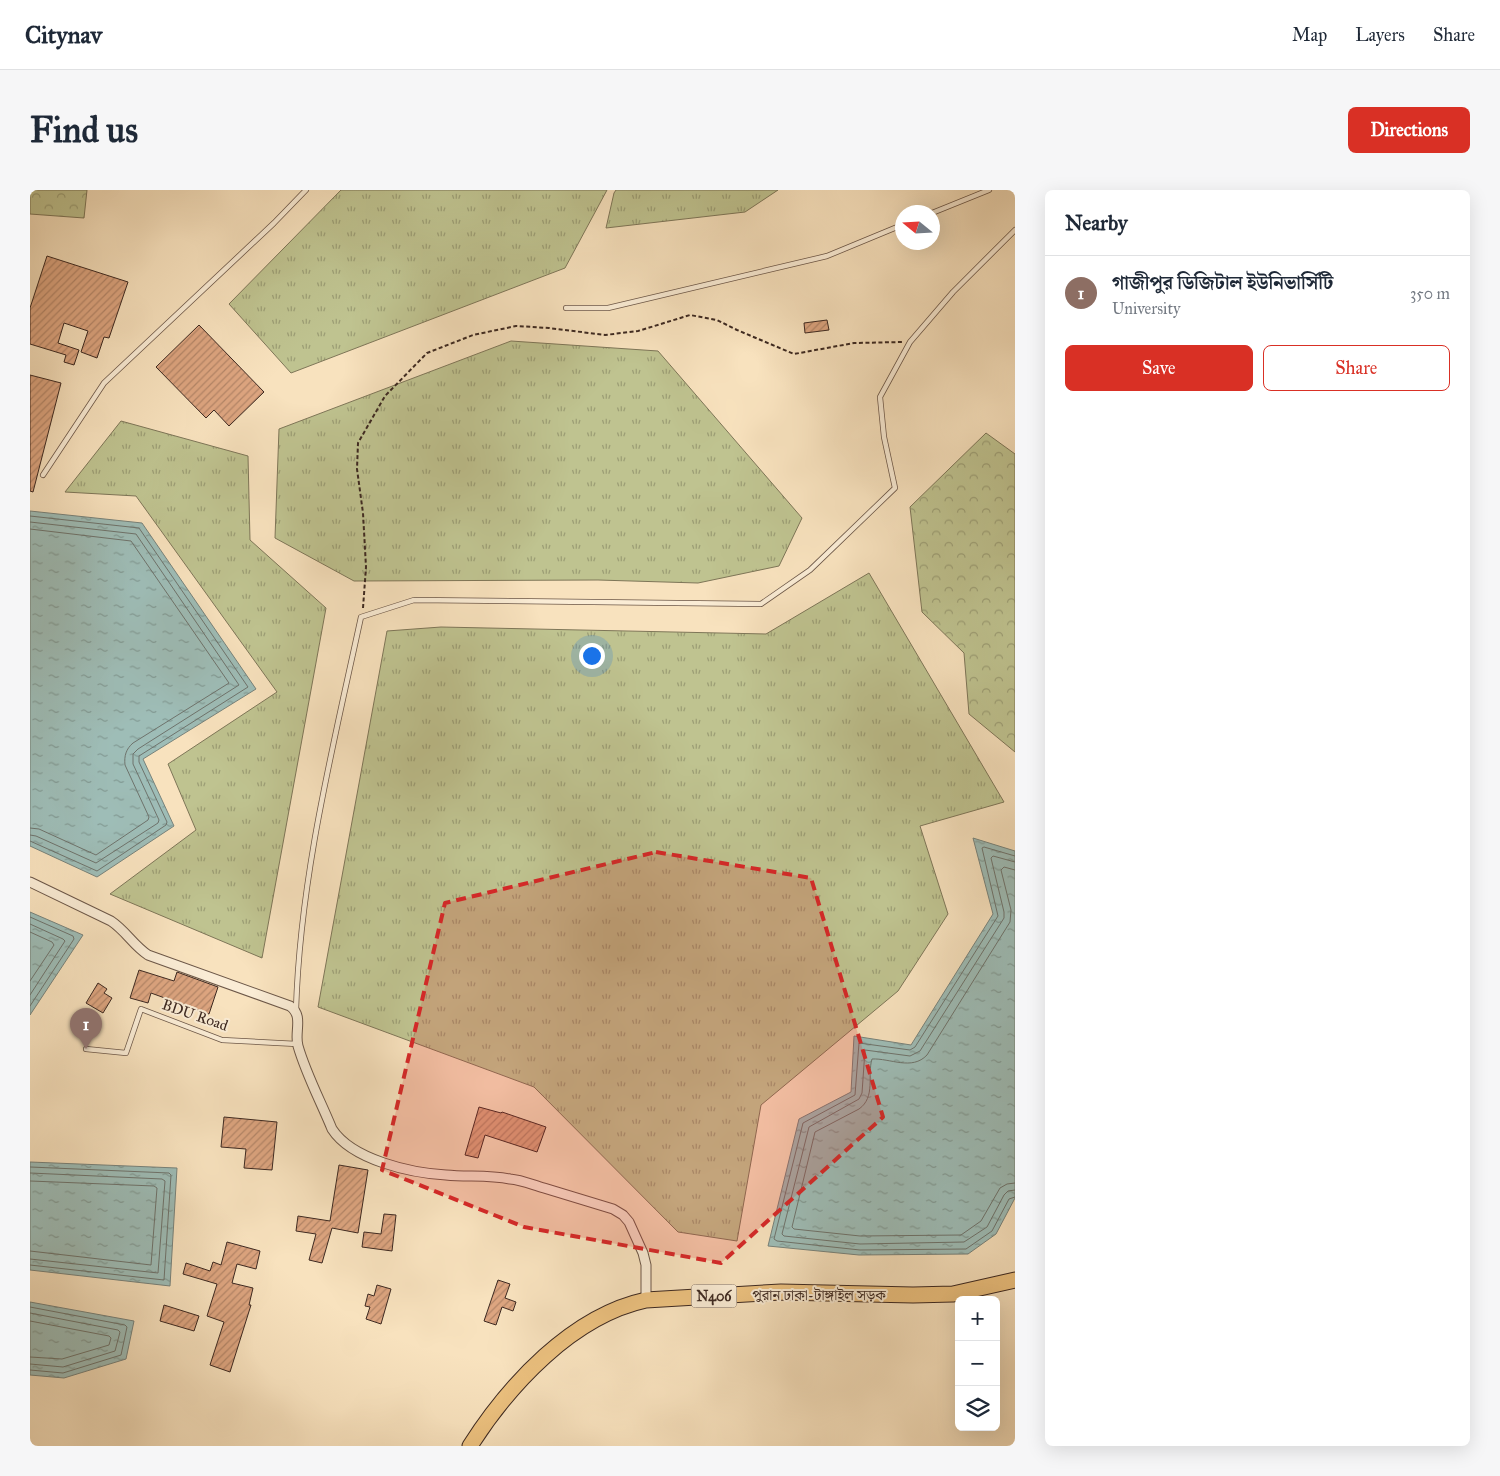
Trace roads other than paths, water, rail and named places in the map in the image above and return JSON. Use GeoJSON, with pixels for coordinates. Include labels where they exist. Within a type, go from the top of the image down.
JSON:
{"type":"FeatureCollection","features":[{"type":"Feature","properties":{"kind":"highway","name":"পুরান ঢাকা-টাঙ্গাইল সড়ক"},"geometry":{"type":"LineString","coordinates":[[470,1446],[484,1425],[520,1380],[554,1349],[579,1330],[602,1315],[625,1304],[646,1300],[780,1292],[953,1294],[1015,1280]]}},
{"type":"Feature","properties":{"kind":"street"},"geometry":{"type":"LineString","coordinates":[[30,882],[123,929],[138,949],[148,955],[290,1006],[296,1010],[298,1016],[297,1044],[332,1129],[338,1138],[355,1150],[387,1163],[413,1170],[444,1175],[492,1176],[513,1179],[613,1209],[623,1215],[629,1222],[646,1264],[646,1300]]}},
{"type":"Feature","properties":{"kind":"lane"},"geometry":{"type":"LineString","coordinates":[[43,475],[104,384],[274,223],[306,190]]}},
{"type":"Feature","properties":{"kind":"lane"},"geometry":{"type":"LineString","coordinates":[[940,210],[989,190]]}},
{"type":"Feature","properties":{"kind":"lane"},"geometry":{"type":"LineString","coordinates":[[566,308],[608,308],[827,256],[895,228]]}},
{"type":"Feature","properties":{"kind":"lane"},"geometry":{"type":"LineString","coordinates":[[296,1010],[297,968],[318,816],[361,617],[414,600],[761,604],[810,570],[895,488],[884,437],[880,397],[910,342],[953,292],[1015,230]]}},
{"type":"Feature","properties":{"kind":"lane","name":"BDU Road"},"geometry":{"type":"LineString","coordinates":[[86,1048],[126,1053],[141,1009],[222,1040],[297,1044]]}},
{"type":"Feature","properties":{"kind":"water"},"geometry":{"type":"Polygon","coordinates":[[[30,511],[142,523],[256,689],[143,759],[174,826],[97,877],[30,846],[30,511]]]}},
{"type":"Feature","properties":{"kind":"water"},"geometry":{"type":"Polygon","coordinates":[[[973,838],[1015,851],[1015,1198],[996,1234],[968,1254],[859,1255],[768,1246],[799,1119],[851,1092],[854,1036],[911,1045],[993,914],[973,838]]]}},
{"type":"Feature","properties":{"kind":"water"},"geometry":{"type":"Polygon","coordinates":[[[30,912],[83,935],[30,1015],[30,912]]]}},
{"type":"Feature","properties":{"kind":"water"},"geometry":{"type":"Polygon","coordinates":[[[30,1162],[177,1168],[170,1286],[30,1270],[30,1162]]]}},
{"type":"Feature","properties":{"kind":"water"},"geometry":{"type":"Polygon","coordinates":[[[30,1302],[134,1321],[126,1359],[64,1378],[30,1375],[30,1302]]]}},
{"type":"Feature","properties":{"kind":"place","name":"গাজীপুর ডিজিটাল ইউনিভার্সিটি"},"geometry":{"type":"Point","coordinates":[86,1049]}}]}
